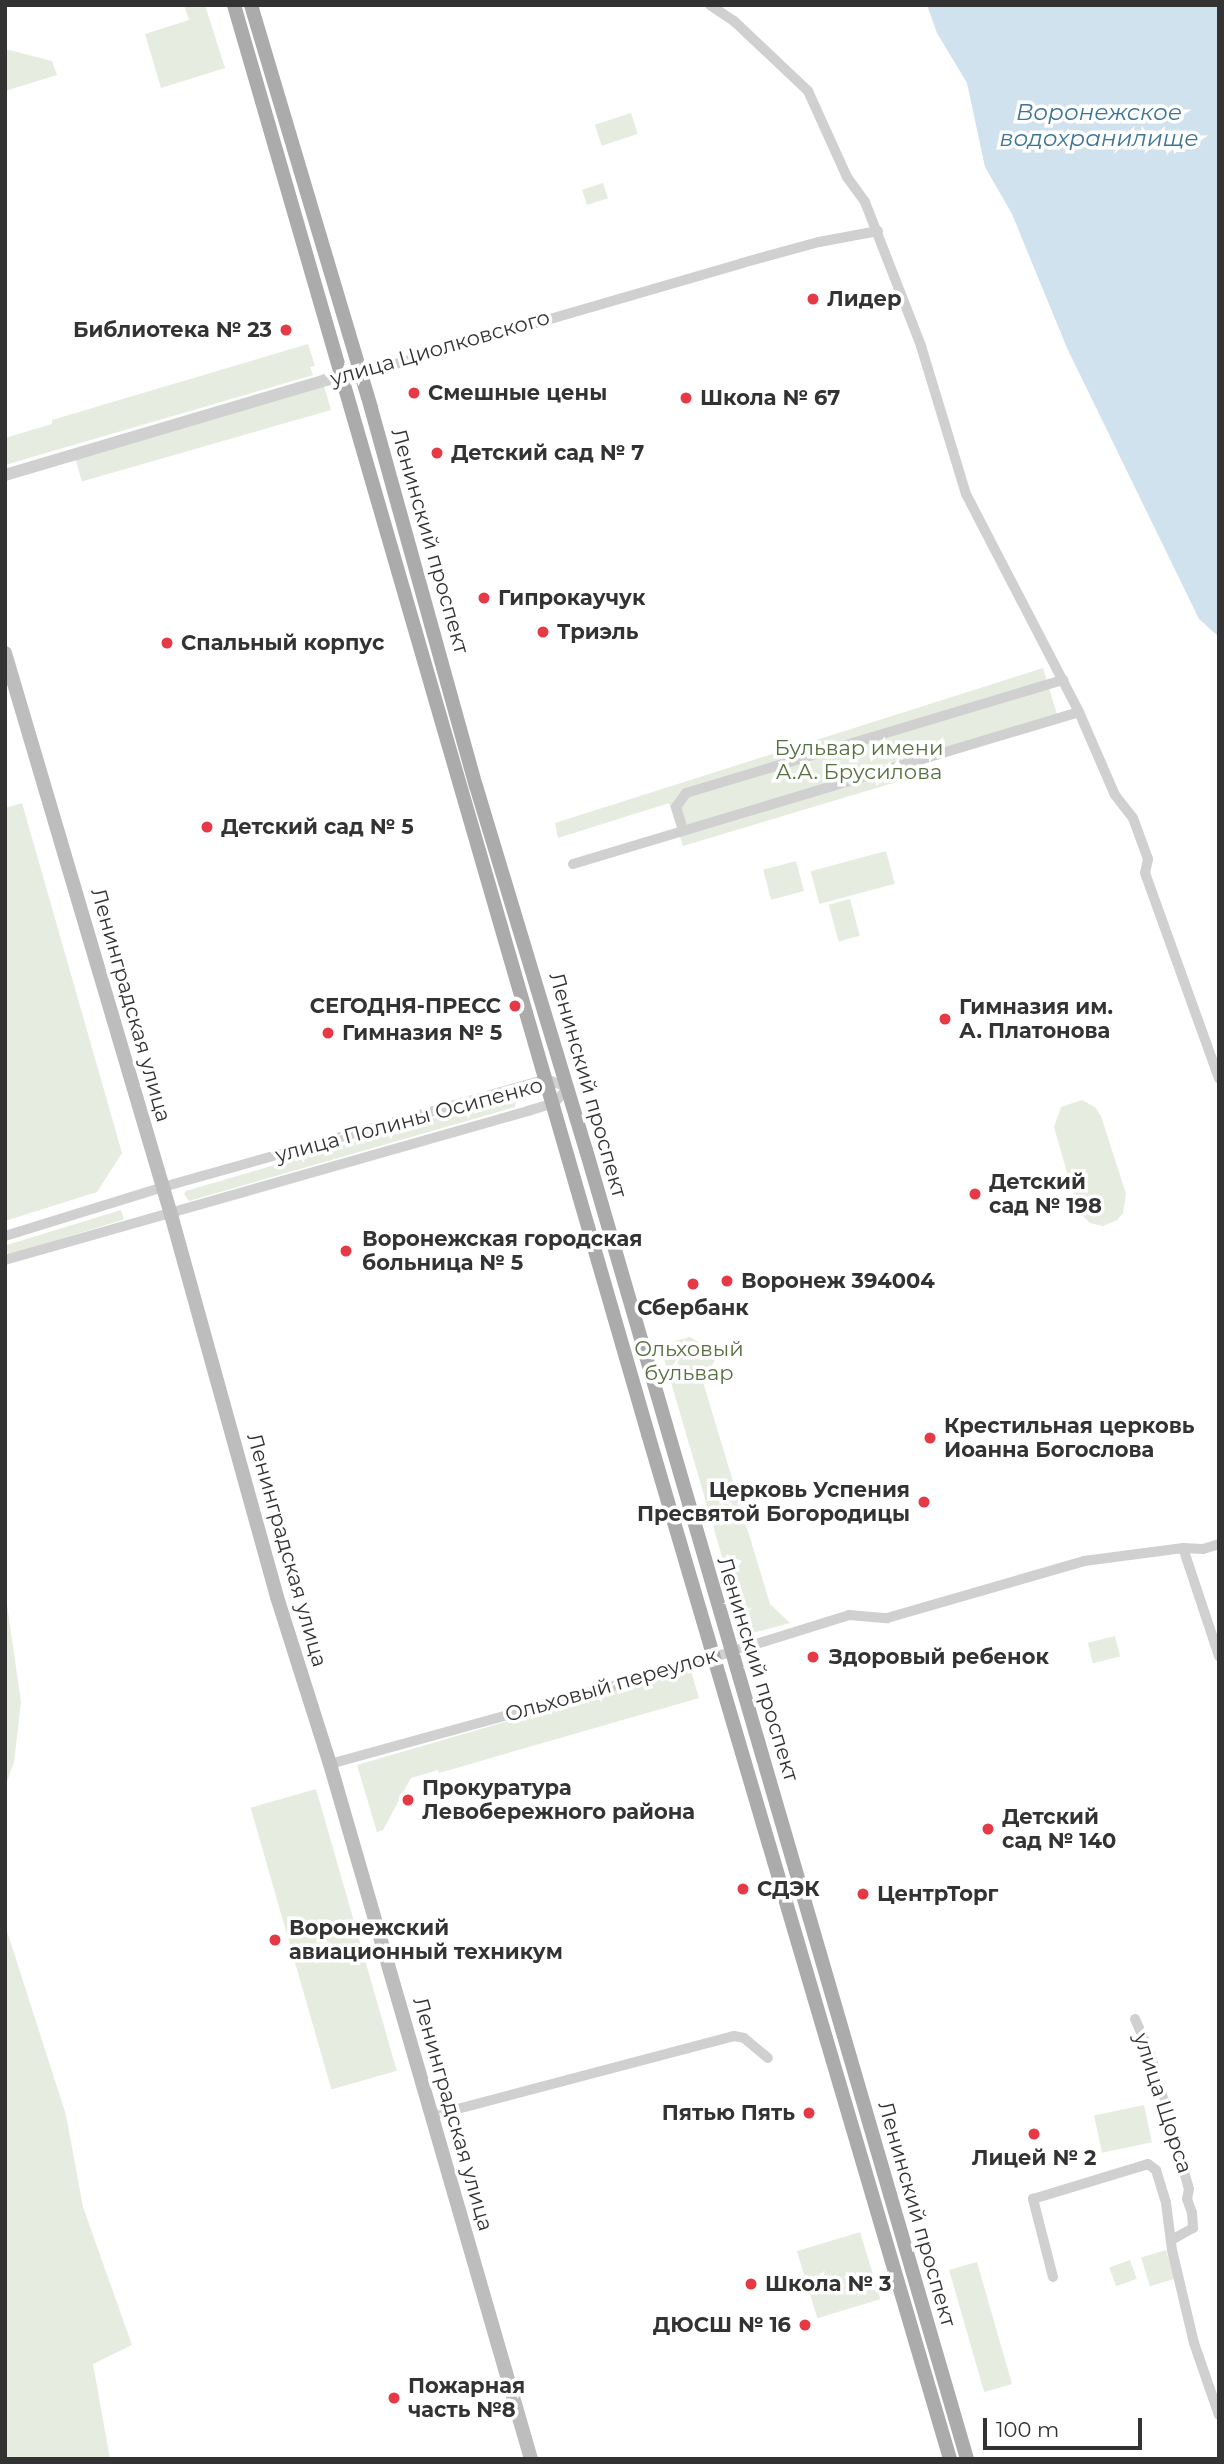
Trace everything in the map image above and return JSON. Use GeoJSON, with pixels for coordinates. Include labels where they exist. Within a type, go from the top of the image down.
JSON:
{"type":"FeatureCollection","features":[{"type":"Feature","properties":{"kind":"main road","name":"Ленинский проспект"},"geometry":{"type":"LineString","coordinates":[[234,5],[950,2459]]}},
{"type":"Feature","properties":{"kind":"main road","name":"Ленинский проспект"},"geometry":{"type":"LineString","coordinates":[[251,5],[361,374],[476,786],[568,1088],[967,2459]]}},
{"type":"Feature","properties":{"kind":"main road","name":"Ленинградская улица"},"geometry":{"type":"LineString","coordinates":[[5,653],[170,1211],[277,1597],[330,1764],[531,2459]]}},
{"type":"Feature","properties":{"kind":"street"},"geometry":{"type":"LineString","coordinates":[[710,5],[734,21],[772,61],[808,91],[847,177],[865,202],[922,346],[966,494],[1079,712],[1115,795],[1133,818],[1148,859],[1145,873],[1219,1078]]}},
{"type":"Feature","properties":{"kind":"street","name":"улица Циолковского"},"geometry":{"type":"LineString","coordinates":[[5,475],[742,262],[819,242],[878,231]]}},
{"type":"Feature","properties":{"kind":"street"},"geometry":{"type":"LineString","coordinates":[[683,830],[676,807],[686,793],[1063,680]]}},
{"type":"Feature","properties":{"kind":"street"},"geometry":{"type":"LineString","coordinates":[[573,864],[1079,712]]}},
{"type":"Feature","properties":{"kind":"street","name":"улица Полины Осипенко"},"geometry":{"type":"LineString","coordinates":[[5,1236],[163,1187],[547,1079],[568,1088],[554,1103],[5,1259]]}},
{"type":"Feature","properties":{"kind":"street","name":"Ольховый переулок"},"geometry":{"type":"LineString","coordinates":[[330,1764],[715,1657],[849,1615],[887,1618],[1084,1561],[1182,1548],[1203,1549],[1219,1544]]}},
{"type":"Feature","properties":{"kind":"street"},"geometry":{"type":"LineString","coordinates":[[1182,1548],[1219,1656]]}},
{"type":"Feature","properties":{"kind":"street","name":"улица Щорса"},"geometry":{"type":"LineString","coordinates":[[1135,2019],[1150,2053],[1181,2153],[1189,2189],[1187,2199],[1194,2221],[1192,2228],[1173,2239]]}},
{"type":"Feature","properties":{"kind":"street"},"geometry":{"type":"LineString","coordinates":[[431,2116],[734,2036],[744,2038],[768,2057]]}},
{"type":"Feature","properties":{"kind":"street"},"geometry":{"type":"LineString","coordinates":[[1053,2277],[1033,2199],[1148,2164],[1156,2170],[1194,2343],[1219,2415]]}},
{"type":"Feature","properties":{"kind":"green space"},"geometry":{"type":"Polygon","coordinates":[[[184,5],[205,5],[225,68],[161,88],[145,34],[189,20],[184,5]]]}},
{"type":"Feature","properties":{"kind":"green space"},"geometry":{"type":"Polygon","coordinates":[[[5,49],[52,61],[57,75],[5,91],[5,49]]]}},
{"type":"Feature","properties":{"kind":"green space"},"geometry":{"type":"Polygon","coordinates":[[[631,113],[638,134],[602,146],[595,125],[631,113]]]}},
{"type":"Feature","properties":{"kind":"green space"},"geometry":{"type":"Polygon","coordinates":[[[603,183],[608,198],[587,205],[582,190],[603,183]]]}},
{"type":"Feature","properties":{"kind":"green space"},"geometry":{"type":"Polygon","coordinates":[[[308,344],[315,366],[310,367],[313,375],[5,465],[5,438],[52,424],[52,420],[308,344]]]}},
{"type":"Feature","properties":{"kind":"green space"},"geometry":{"type":"Polygon","coordinates":[[[324,386],[331,410],[82,481],[75,457],[324,386]]]}},
{"type":"Feature","properties":{"kind":"green space","name":"Бульвар имени А.А. Брусилова"},"geometry":{"type":"Polygon","coordinates":[[[1043,668],[1059,721],[908,767],[910,778],[683,846],[669,803],[558,838],[555,823],[1043,668]]]}},
{"type":"Feature","properties":{"kind":"green space"},"geometry":{"type":"Polygon","coordinates":[[[22,803],[122,1153],[97,1192],[5,1221],[5,808],[22,803]]]}},
{"type":"Feature","properties":{"kind":"green space"},"geometry":{"type":"Polygon","coordinates":[[[886,851],[895,884],[819,904],[811,871],[886,851]]]}},
{"type":"Feature","properties":{"kind":"green space"},"geometry":{"type":"Polygon","coordinates":[[[796,861],[804,891],[771,900],[763,870],[796,861]]]}},
{"type":"Feature","properties":{"kind":"green space"},"geometry":{"type":"Polygon","coordinates":[[[850,899],[860,936],[839,941],[829,905],[850,899]]]}},
{"type":"Feature","properties":{"kind":"green space"},"geometry":{"type":"Polygon","coordinates":[[[511,1096],[516,1100],[515,1107],[189,1201],[184,1194],[186,1191],[511,1096]]]}},
{"type":"Feature","properties":{"kind":"green space"},"geometry":{"type":"Polygon","coordinates":[[[1082,1100],[1095,1107],[1101,1116],[1126,1194],[1123,1213],[1117,1220],[1103,1226],[1090,1223],[1078,1211],[1054,1127],[1061,1107],[1082,1100]]]}},
{"type":"Feature","properties":{"kind":"green space"},"geometry":{"type":"Polygon","coordinates":[[[121,1210],[124,1220],[8,1255],[5,1245],[121,1210]]]}},
{"type":"Feature","properties":{"kind":"green space","name":"Ольховый бульвар"},"geometry":{"type":"Polygon","coordinates":[[[690,1337],[718,1354],[703,1382],[770,1604],[790,1623],[745,1635],[660,1345],[690,1337]]]}},
{"type":"Feature","properties":{"kind":"green space"},"geometry":{"type":"Polygon","coordinates":[[[5,1591],[21,1702],[14,1762],[5,1787],[5,1591]]]}},
{"type":"Feature","properties":{"kind":"green space"},"geometry":{"type":"Polygon","coordinates":[[[1115,1636],[1120,1656],[1093,1663],[1088,1643],[1115,1636]]]}},
{"type":"Feature","properties":{"kind":"green space"},"geometry":{"type":"Polygon","coordinates":[[[690,1668],[699,1698],[439,1773],[438,1770],[411,1778],[383,1830],[377,1832],[357,1765],[690,1668]]]}},
{"type":"Feature","properties":{"kind":"green space"},"geometry":{"type":"Polygon","coordinates":[[[316,1789],[397,2071],[331,2089],[251,1808],[316,1789]]]}},
{"type":"Feature","properties":{"kind":"green space"},"geometry":{"type":"Polygon","coordinates":[[[5,1925],[66,2115],[83,2207],[132,2345],[93,2364],[110,2459],[5,2459],[5,1925]]]}},
{"type":"Feature","properties":{"kind":"green space"},"geometry":{"type":"Polygon","coordinates":[[[1144,2105],[1152,2142],[1102,2153],[1094,2116],[1144,2105]]]}},
{"type":"Feature","properties":{"kind":"green space"},"geometry":{"type":"Polygon","coordinates":[[[860,2232],[880,2299],[817,2318],[797,2251],[860,2232]]]}},
{"type":"Feature","properties":{"kind":"green space"},"geometry":{"type":"Polygon","coordinates":[[[1166,2250],[1175,2279],[1150,2286],[1141,2258],[1166,2250]]]}},
{"type":"Feature","properties":{"kind":"green space"},"geometry":{"type":"Polygon","coordinates":[[[1130,2260],[1137,2279],[1116,2286],[1109,2268],[1130,2260]]]}},
{"type":"Feature","properties":{"kind":"green space"},"geometry":{"type":"Polygon","coordinates":[[[977,2262],[1012,2384],[984,2392],[949,2270],[977,2262]]]}},
{"type":"Feature","properties":{"kind":"water","name":"Воронежское водохранилище"},"geometry":{"type":"Polygon","coordinates":[[[927,5],[1219,5],[1219,637],[1199,619],[1067,348],[1012,214],[985,167],[967,83],[937,33],[927,5]]]}},
{"type":"Feature","properties":{"kind":"place","name":"Лидер"},"geometry":{"type":"Point","coordinates":[813,299]}},
{"type":"Feature","properties":{"kind":"place","name":"Библиотека № 23"},"geometry":{"type":"Point","coordinates":[286,330]}},
{"type":"Feature","properties":{"kind":"place","name":"Смешные цены"},"geometry":{"type":"Point","coordinates":[414,393]}},
{"type":"Feature","properties":{"kind":"place","name":"Школа № 67"},"geometry":{"type":"Point","coordinates":[686,398]}},
{"type":"Feature","properties":{"kind":"place","name":"Детский сад № 7"},"geometry":{"type":"Point","coordinates":[437,453]}},
{"type":"Feature","properties":{"kind":"place","name":"Гипрокаучук"},"geometry":{"type":"Point","coordinates":[484,598]}},
{"type":"Feature","properties":{"kind":"place","name":"Триэль"},"geometry":{"type":"Point","coordinates":[543,632]}},
{"type":"Feature","properties":{"kind":"place","name":"Спальный корпус"},"geometry":{"type":"Point","coordinates":[167,643]}},
{"type":"Feature","properties":{"kind":"place","name":"Детский сад № 5"},"geometry":{"type":"Point","coordinates":[207,827]}},
{"type":"Feature","properties":{"kind":"place","name":"СЕГОДНЯ-ПРЕСС"},"geometry":{"type":"Point","coordinates":[515,1006]}},
{"type":"Feature","properties":{"kind":"place","name":"Гимназия им. А. Платонова"},"geometry":{"type":"Point","coordinates":[945,1019]}},
{"type":"Feature","properties":{"kind":"place","name":"Гимназия № 5"},"geometry":{"type":"Point","coordinates":[328,1033]}},
{"type":"Feature","properties":{"kind":"place","name":"Детский сад № 198"},"geometry":{"type":"Point","coordinates":[975,1194]}},
{"type":"Feature","properties":{"kind":"place","name":"Воронежская городская больница № 5"},"geometry":{"type":"Point","coordinates":[346,1251]}},
{"type":"Feature","properties":{"kind":"place","name":"Воронеж 394004"},"geometry":{"type":"Point","coordinates":[727,1281]}},
{"type":"Feature","properties":{"kind":"place","name":"Сбербанк"},"geometry":{"type":"Point","coordinates":[693,1284]}},
{"type":"Feature","properties":{"kind":"place","name":"Крестильная церковь Иоанна Богослова"},"geometry":{"type":"Point","coordinates":[930,1438]}},
{"type":"Feature","properties":{"kind":"place","name":"Церковь Успения Пресвятой Богородицы"},"geometry":{"type":"Point","coordinates":[924,1502]}},
{"type":"Feature","properties":{"kind":"place","name":"Здоровый ребенок"},"geometry":{"type":"Point","coordinates":[813,1657]}},
{"type":"Feature","properties":{"kind":"place","name":"Прокуратура Левобережного района"},"geometry":{"type":"Point","coordinates":[408,1800]}},
{"type":"Feature","properties":{"kind":"place","name":"Детский сад № 140"},"geometry":{"type":"Point","coordinates":[988,1829]}},
{"type":"Feature","properties":{"kind":"place","name":"СДЭК"},"geometry":{"type":"Point","coordinates":[743,1889]}},
{"type":"Feature","properties":{"kind":"place","name":"ЦентрТорг"},"geometry":{"type":"Point","coordinates":[863,1894]}},
{"type":"Feature","properties":{"kind":"place","name":"Воронежский авиационный техникум"},"geometry":{"type":"Point","coordinates":[275,1940]}},
{"type":"Feature","properties":{"kind":"place","name":"Пятью Пять"},"geometry":{"type":"Point","coordinates":[809,2113]}},
{"type":"Feature","properties":{"kind":"place","name":"Лицей № 2"},"geometry":{"type":"Point","coordinates":[1034,2134]}},
{"type":"Feature","properties":{"kind":"place","name":"Школа № 3"},"geometry":{"type":"Point","coordinates":[751,2284]}},
{"type":"Feature","properties":{"kind":"place","name":"ДЮСШ № 16"},"geometry":{"type":"Point","coordinates":[805,2325]}},
{"type":"Feature","properties":{"kind":"place","name":"Пожарная часть №8"},"geometry":{"type":"Point","coordinates":[394,2398]}}]}
